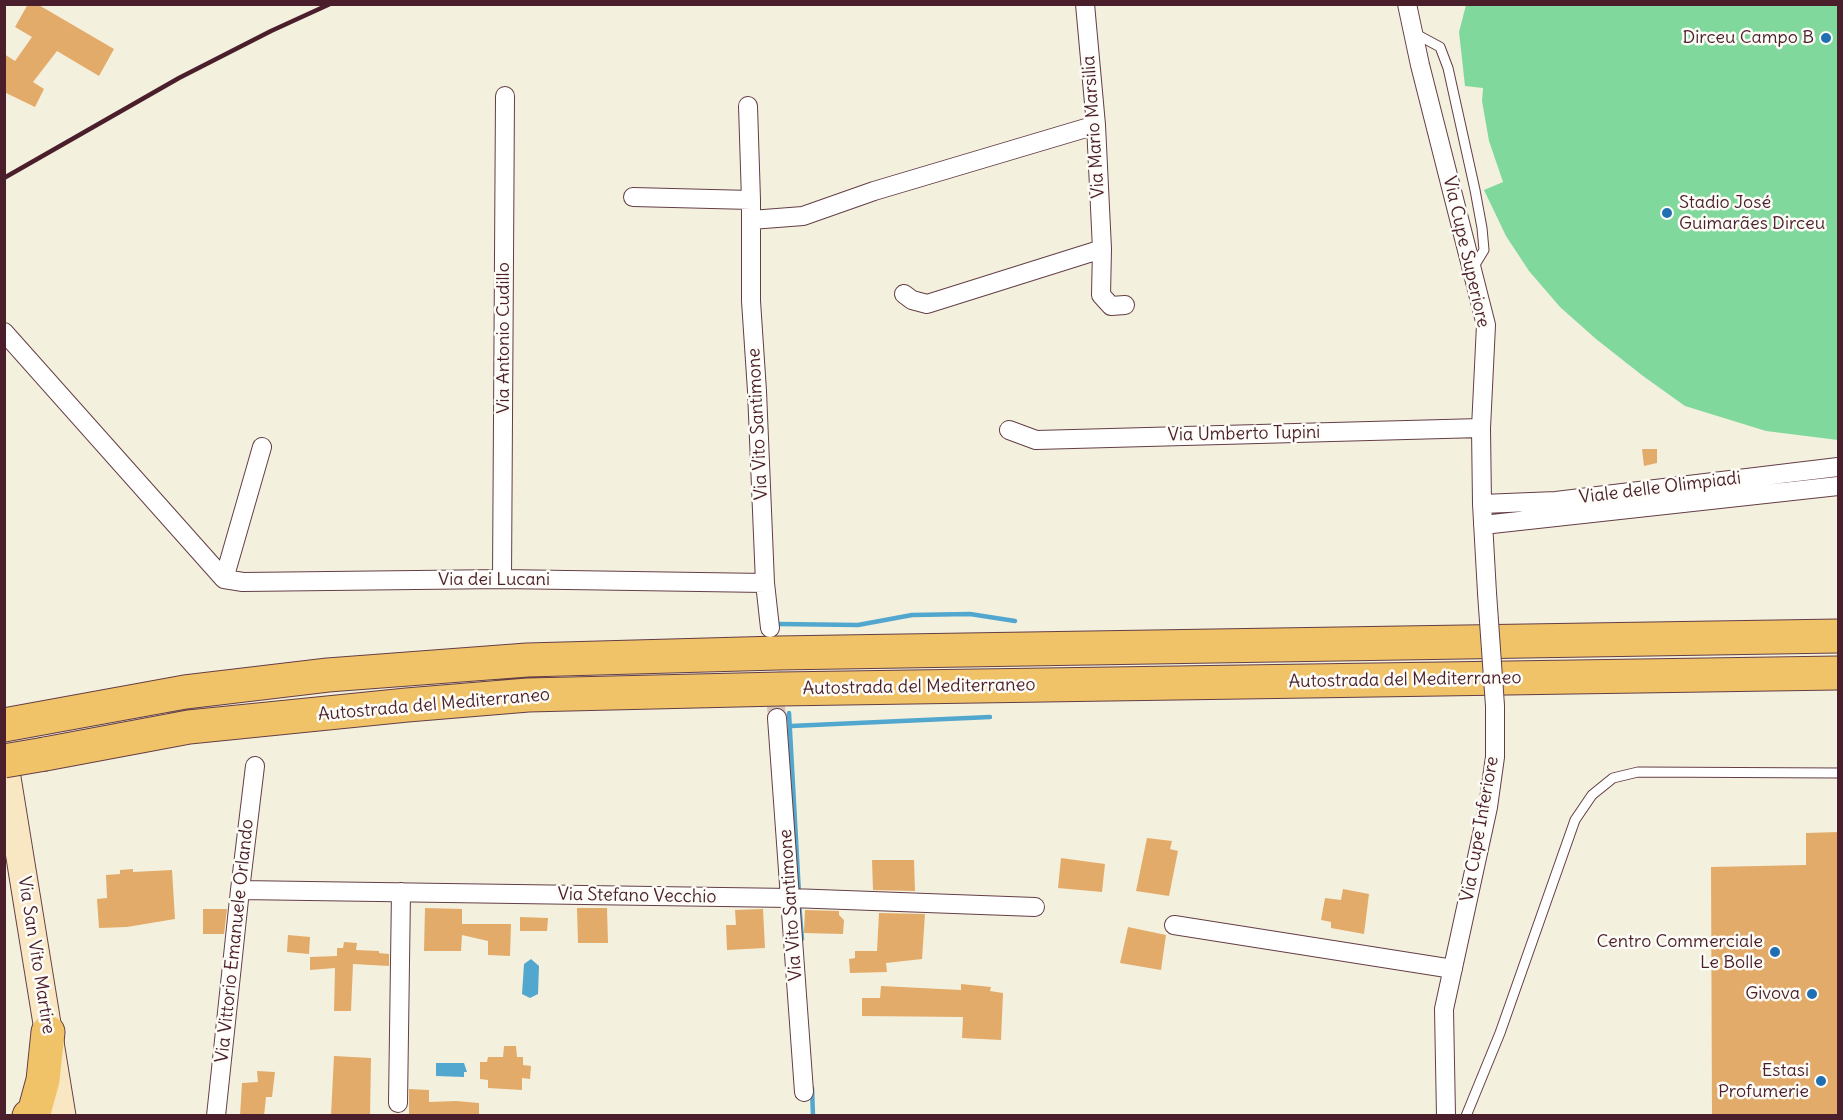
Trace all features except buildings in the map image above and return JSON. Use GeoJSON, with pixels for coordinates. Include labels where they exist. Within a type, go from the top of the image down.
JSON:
{"type":"FeatureCollection","features":[{"type":"Feature","properties":{"kind":"highway","name":"Autostrada del Mediterraneo"},"geometry":{"type":"LineString","coordinates":[[4,725],[25,706],[185,692],[328,675],[527,660],[754,653],[1839,636]]}},
{"type":"Feature","properties":{"kind":"highway","name":"Autostrada del Mediterraneo"},"geometry":{"type":"LineString","coordinates":[[4,760],[41,762],[189,727],[528,695],[1839,673]]}},
{"type":"Feature","properties":{"kind":"highway"},"geometry":{"type":"LineString","coordinates":[[4,776],[41,762]]}},
{"type":"Feature","properties":{"kind":"highway"},"geometry":{"type":"LineString","coordinates":[[29,1116],[34,1113],[43,1080],[48,1032]]}},
{"type":"Feature","properties":{"kind":"street","name":"Via Mario Marsilia"},"geometry":{"type":"LineString","coordinates":[[1084,4],[1096,125],[1102,249],[1101,296],[1111,306],[1125,305]]}},
{"type":"Feature","properties":{"kind":"street","name":"Via Cupe Superiore"},"geometry":{"type":"LineString","coordinates":[[1407,4],[1486,325],[1481,428],[1482,504]]}},
{"type":"Feature","properties":{"kind":"street","name":"Via Antonio Cudillo"},"geometry":{"type":"LineString","coordinates":[[502,579],[505,96]]}},
{"type":"Feature","properties":{"kind":"street","name":"Via Vito Santimone"},"geometry":{"type":"LineString","coordinates":[[747,106],[751,200],[751,301],[758,403],[765,583],[770,628]]}},
{"type":"Feature","properties":{"kind":"street"},"geometry":{"type":"LineString","coordinates":[[751,220],[803,216],[874,191],[1096,125]]}},
{"type":"Feature","properties":{"kind":"street"},"geometry":{"type":"LineString","coordinates":[[633,197],[751,200]]}},
{"type":"Feature","properties":{"kind":"street"},"geometry":{"type":"LineString","coordinates":[[904,294],[912,300],[927,304],[1102,249]]}},
{"type":"Feature","properties":{"kind":"street"},"geometry":{"type":"LineString","coordinates":[[4,332],[224,579]]}},
{"type":"Feature","properties":{"kind":"street","name":"Via Umberto Tupini"},"geometry":{"type":"LineString","coordinates":[[1009,430],[1036,440],[1481,428]]}},
{"type":"Feature","properties":{"kind":"street"},"geometry":{"type":"LineString","coordinates":[[224,579],[262,447]]}},
{"type":"Feature","properties":{"kind":"street","name":"Viale delle Olimpiadi"},"geometry":{"type":"LineString","coordinates":[[1482,504],[1556,501],[1839,467]]}},
{"type":"Feature","properties":{"kind":"street","name":"Viale delle Olimpiadi"},"geometry":{"type":"LineString","coordinates":[[1483,525],[1583,521],[1839,486]]}},
{"type":"Feature","properties":{"kind":"street","name":"Via Cupe Inferiore"},"geometry":{"type":"LineString","coordinates":[[1446,1116],[1444,1009],[1488,807],[1495,757],[1495,706],[1482,504]]}},
{"type":"Feature","properties":{"kind":"street","name":"Via dei Lucani"},"geometry":{"type":"LineString","coordinates":[[224,579],[243,582],[502,579],[765,583]]}},
{"type":"Feature","properties":{"kind":"street","name":"Via Vito Santimone"},"geometry":{"type":"LineString","coordinates":[[777,718],[804,1092]]}},
{"type":"Feature","properties":{"kind":"street","name":"Via San Vito Martire"},"geometry":{"type":"LineString","coordinates":[[4,760],[62,1116]]}},
{"type":"Feature","properties":{"kind":"street","name":"Via Vittorio Emanuele Orlando"},"geometry":{"type":"LineString","coordinates":[[216,1116],[255,766]]}},
{"type":"Feature","properties":{"kind":"street","name":"Via Stefano Vecchio"},"geometry":{"type":"LineString","coordinates":[[240,890],[791,898],[1035,907]]}},
{"type":"Feature","properties":{"kind":"street"},"geometry":{"type":"LineString","coordinates":[[398,1102],[401,892]]}},
{"type":"Feature","properties":{"kind":"street"},"geometry":{"type":"LineString","coordinates":[[1174,925],[1454,969]]}},
{"type":"Feature","properties":{"kind":"lane"},"geometry":{"type":"LineString","coordinates":[[1414,33],[1440,47],[1448,68],[1482,228],[1484,250],[1473,268]]}},
{"type":"Feature","properties":{"kind":"lane"},"geometry":{"type":"LineString","coordinates":[[1466,1116],[1500,1033],[1575,820],[1592,795],[1613,778],[1638,772],[1839,773]]}},
{"type":"Feature","properties":{"kind":"green space","name":"Stadio José Guimarães Dirceu"},"geometry":{"type":"Polygon","coordinates":[[[1466,5],[1838,5],[1838,440],[1766,431],[1685,406],[1596,339],[1560,307],[1529,271],[1506,236],[1484,190],[1503,182],[1489,141],[1482,101],[1483,88],[1465,86],[1459,32],[1466,5]]]}},
{"type":"Feature","properties":{"kind":"water"},"geometry":{"type":"Polygon","coordinates":[[[531,959],[539,966],[538,994],[530,998],[522,994],[524,964],[531,959]]]}},
{"type":"Feature","properties":{"kind":"water"},"geometry":{"type":"Polygon","coordinates":[[[436,1063],[464,1063],[467,1072],[464,1072],[464,1077],[436,1076],[436,1063]]]}},
{"type":"Feature","properties":{"kind":"waterway"},"geometry":{"type":"LineString","coordinates":[[778,624],[858,625],[912,615],[970,614],[1015,621]]}},
{"type":"Feature","properties":{"kind":"waterway"},"geometry":{"type":"LineString","coordinates":[[789,713],[799,894]]}},
{"type":"Feature","properties":{"kind":"waterway"},"geometry":{"type":"LineString","coordinates":[[791,726],[990,717]]}},
{"type":"Feature","properties":{"kind":"waterway"},"geometry":{"type":"LineString","coordinates":[[799,903],[802,939]]}},
{"type":"Feature","properties":{"kind":"waterway"},"geometry":{"type":"LineString","coordinates":[[812,1088],[813,1116]]}},
{"type":"Feature","properties":{"kind":"tunnel"},"geometry":{"type":"LineString","coordinates":[[771,645],[777,718]]}},
{"type":"Feature","properties":{"kind":"railway"},"geometry":{"type":"LineString","coordinates":[[4,178],[179,78],[330,4]]}},
{"type":"Feature","properties":{"kind":"place","name":"Dirceu Campo B"},"geometry":{"type":"Point","coordinates":[1826,38]}},
{"type":"Feature","properties":{"kind":"place","name":"Stadio José Guimarães Dirceu"},"geometry":{"type":"Point","coordinates":[1667,213]}},
{"type":"Feature","properties":{"kind":"place","name":"Centro Commerciale Le Bolle"},"geometry":{"type":"Point","coordinates":[1775,952]}},
{"type":"Feature","properties":{"kind":"place","name":"Givova"},"geometry":{"type":"Point","coordinates":[1812,994]}},
{"type":"Feature","properties":{"kind":"place","name":"Estasi Profumerie"},"geometry":{"type":"Point","coordinates":[1821,1081]}}]}
